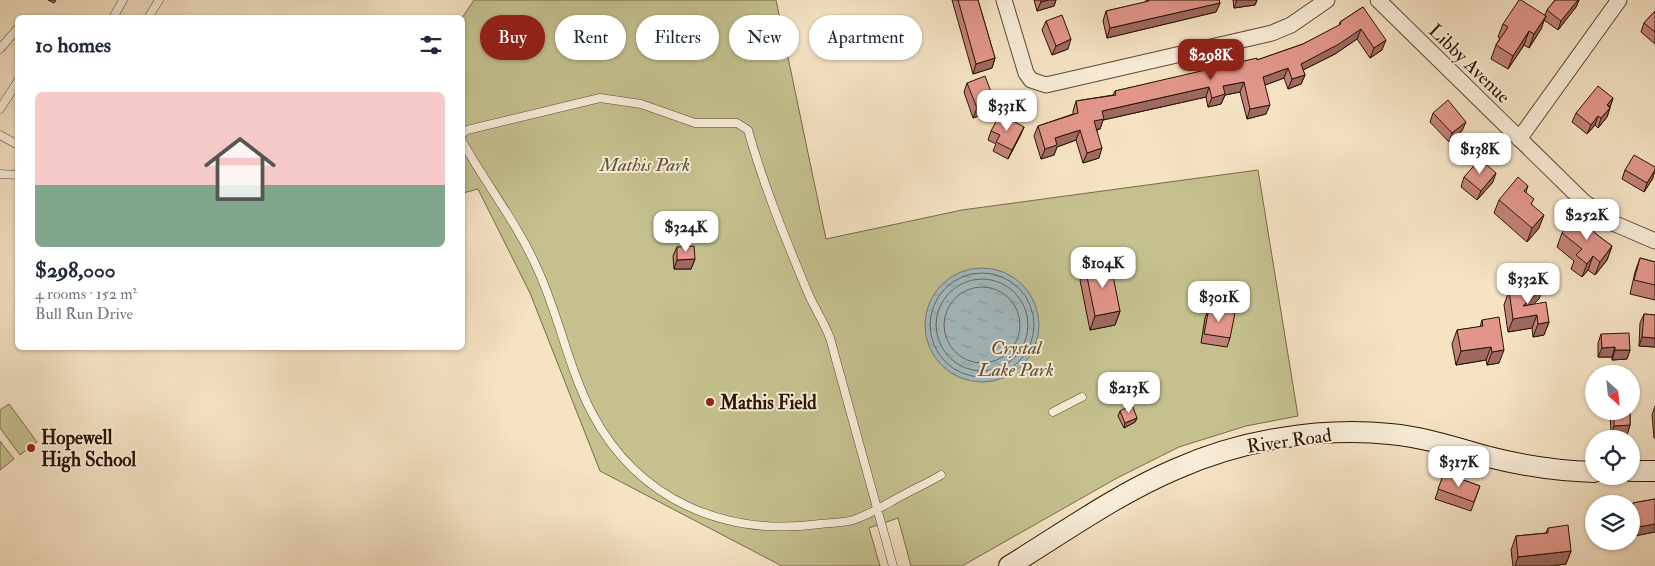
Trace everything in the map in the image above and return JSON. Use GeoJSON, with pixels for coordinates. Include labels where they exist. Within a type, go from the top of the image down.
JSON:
{"type":"FeatureCollection","features":[{"type":"Feature","properties":{"kind":"street"},"geometry":{"type":"LineString","coordinates":[[1004,0],[1026,73],[1038,84],[1046,85],[1272,33],[1291,25],[1327,0]]}},
{"type":"Feature","properties":{"kind":"street","name":"Libby Avenue"},"geometry":{"type":"LineString","coordinates":[[1378,0],[1583,201],[1604,218],[1655,241]]}},
{"type":"Feature","properties":{"kind":"street"},"geometry":{"type":"LineString","coordinates":[[1519,139],[1619,0]]}},
{"type":"Feature","properties":{"kind":"street","name":"River Road"},"geometry":{"type":"LineString","coordinates":[[1009,566],[1139,487],[1176,469],[1225,451],[1276,440],[1331,433],[1390,434],[1429,441],[1524,465],[1585,471]]}},
{"type":"Feature","properties":{"kind":"street"},"geometry":{"type":"LineString","coordinates":[[1640,472],[1655,471]]}},
{"type":"Feature","properties":{"kind":"lane"},"geometry":{"type":"LineString","coordinates":[[115,15],[123,0]]}},
{"type":"Feature","properties":{"kind":"lane"},"geometry":{"type":"LineString","coordinates":[[150,15],[159,0]]}},
{"type":"Feature","properties":{"kind":"lane"},"geometry":{"type":"LineString","coordinates":[[0,49],[15,32]]}},
{"type":"Feature","properties":{"kind":"lane"},"geometry":{"type":"LineString","coordinates":[[0,109],[15,86]]}},
{"type":"Feature","properties":{"kind":"lane"},"geometry":{"type":"LineString","coordinates":[[465,132],[600,98],[641,104],[695,123],[737,123],[748,130],[773,209],[808,292],[830,338],[894,566]]}},
{"type":"Feature","properties":{"kind":"lane"},"geometry":{"type":"LineString","coordinates":[[0,135],[15,143]]}},
{"type":"Feature","properties":{"kind":"lane"},"geometry":{"type":"LineString","coordinates":[[465,147],[525,242],[550,297],[573,367],[592,412],[608,439],[629,464],[647,480],[677,501],[698,512],[738,524],[806,526],[853,520],[878,509],[940,475]]}},
{"type":"Feature","properties":{"kind":"lane"},"geometry":{"type":"LineString","coordinates":[[0,174],[15,175]]}},
{"type":"Feature","properties":{"kind":"lane"},"geometry":{"type":"LineString","coordinates":[[1053,412],[1082,397]]}},
{"type":"Feature","properties":{"kind":"green space"},"geometry":{"type":"Polygon","coordinates":[[[474,0],[776,0],[779,15],[729,15],[729,60],[789,60],[826,239],[962,210],[1258,170],[1298,416],[1246,426],[1179,447],[1117,478],[962,566],[911,566],[898,518],[869,528],[880,566],[782,566],[600,471],[530,293],[478,189],[465,192],[465,15],[474,0]]]}},
{"type":"Feature","properties":{"kind":"green space"},"geometry":{"type":"Polygon","coordinates":[[[9,404],[37,442],[20,455],[0,428],[0,410],[9,404]]]}},
{"type":"Feature","properties":{"kind":"green space"},"geometry":{"type":"Polygon","coordinates":[[[0,441],[14,459],[0,470],[0,441]]]}},
{"type":"Feature","properties":{"kind":"water"},"geometry":{"type":"Polygon","coordinates":[[[982,268],[1004,272],[1022,285],[1035,303],[1039,325],[1035,347],[1022,365],[1004,378],[982,382],[960,378],[942,365],[929,347],[925,325],[929,303],[942,285],[960,272],[982,268]]]}},
{"type":"Feature","properties":{"kind":"building"},"geometry":{"type":"Polygon","coordinates":[[[958,0],[978,0],[995,58],[976,64],[958,0]]]}},
{"type":"Feature","properties":{"kind":"building"},"geometry":{"type":"Polygon","coordinates":[[[1149,0],[1219,0],[1220,3],[1110,28],[1106,11],[1149,0]]]}},
{"type":"Feature","properties":{"kind":"building"},"geometry":{"type":"Polygon","coordinates":[[[1519,0],[1546,16],[1534,34],[1529,31],[1513,56],[1496,45],[1508,27],[1503,24],[1519,0]]]}},
{"type":"Feature","properties":{"kind":"building"},"geometry":{"type":"Polygon","coordinates":[[[1555,0],[1578,0],[1561,21],[1547,10],[1555,0]]]}},
{"type":"Feature","properties":{"kind":"building"},"geometry":{"type":"Polygon","coordinates":[[[1363,7],[1386,40],[1374,48],[1361,29],[1339,44],[1301,64],[1305,75],[1292,79],[1288,68],[1263,77],[1270,105],[1250,109],[1244,82],[1223,86],[1225,94],[1212,98],[1209,87],[1102,111],[1104,119],[1094,121],[1102,148],[1087,153],[1080,130],[1055,138],[1057,145],[1045,149],[1038,126],[1078,113],[1076,101],[1116,95],[1115,91],[1257,58],[1257,60],[1303,44],[1341,24],[1340,22],[1363,7]]]}},
{"type":"Feature","properties":{"kind":"building"},"geometry":{"type":"Polygon","coordinates":[[[1655,11],[1655,32],[1644,23],[1655,11]]]}},
{"type":"Feature","properties":{"kind":"building"},"geometry":{"type":"Polygon","coordinates":[[[1062,15],[1071,39],[1056,46],[1046,21],[1062,15]]]}},
{"type":"Feature","properties":{"kind":"building"},"geometry":{"type":"Polygon","coordinates":[[[985,76],[995,102],[977,108],[967,83],[985,76]]]}},
{"type":"Feature","properties":{"kind":"building"},"geometry":{"type":"Polygon","coordinates":[[[1598,86],[1613,98],[1607,105],[1610,108],[1601,118],[1598,116],[1591,125],[1576,113],[1598,86]]]}},
{"type":"Feature","properties":{"kind":"building"},"geometry":{"type":"Polygon","coordinates":[[[1448,100],[1466,122],[1452,133],[1433,113],[1448,100]]]}},
{"type":"Feature","properties":{"kind":"building"},"geometry":{"type":"Polygon","coordinates":[[[1000,114],[1024,127],[1012,150],[996,142],[1000,135],[991,131],[1000,114]]]}},
{"type":"Feature","properties":{"kind":"building"},"geometry":{"type":"Polygon","coordinates":[[[1634,155],[1655,167],[1647,183],[1625,170],[1634,155]]]}},
{"type":"Feature","properties":{"kind":"building"},"geometry":{"type":"Polygon","coordinates":[[[1480,159],[1496,173],[1481,191],[1464,177],[1480,159]]]}},
{"type":"Feature","properties":{"kind":"building"},"geometry":{"type":"Polygon","coordinates":[[[1518,177],[1528,186],[1524,191],[1534,199],[1531,204],[1544,215],[1532,228],[1499,200],[1518,177]]]}},
{"type":"Feature","properties":{"kind":"building"},"geometry":{"type":"Polygon","coordinates":[[[1574,217],[1581,222],[1583,219],[1593,227],[1592,229],[1596,234],[1612,246],[1600,262],[1593,256],[1587,264],[1576,255],[1582,249],[1562,233],[1574,217]]]}},
{"type":"Feature","properties":{"kind":"building"},"geometry":{"type":"Polygon","coordinates":[[[694,246],[695,259],[677,260],[677,247],[694,246]]]}},
{"type":"Feature","properties":{"kind":"building"},"geometry":{"type":"Polygon","coordinates":[[[1640,258],[1655,262],[1655,285],[1634,280],[1640,258]]]}},
{"type":"Feature","properties":{"kind":"building"},"geometry":{"type":"Polygon","coordinates":[[[1110,261],[1120,311],[1095,316],[1085,267],[1110,261]]]}},
{"type":"Feature","properties":{"kind":"building"},"geometry":{"type":"Polygon","coordinates":[[[1544,286],[1523,306],[1546,302],[1549,322],[1538,324],[1537,315],[1513,319],[1509,291],[1544,286]]]}},
{"type":"Feature","properties":{"kind":"building"},"geometry":{"type":"Polygon","coordinates":[[[1209,308],[1235,313],[1230,338],[1204,334],[1209,308]]]}},
{"type":"Feature","properties":{"kind":"building"},"geometry":{"type":"Polygon","coordinates":[[[1644,314],[1655,315],[1655,338],[1642,337],[1644,314]]]}},
{"type":"Feature","properties":{"kind":"building"},"geometry":{"type":"Polygon","coordinates":[[[1499,317],[1504,350],[1492,352],[1491,347],[1461,351],[1457,330],[1483,326],[1482,320],[1499,317]]]}},
{"type":"Feature","properties":{"kind":"building"},"geometry":{"type":"Polygon","coordinates":[[[1629,333],[1630,350],[1615,350],[1615,347],[1602,348],[1601,334],[1629,333]]]}},
{"type":"Feature","properties":{"kind":"building"},"geometry":{"type":"Polygon","coordinates":[[[1132,405],[1137,418],[1125,423],[1120,411],[1132,405]]]}},
{"type":"Feature","properties":{"kind":"building"},"geometry":{"type":"Polygon","coordinates":[[[1614,420],[1630,420],[1630,425],[1614,426],[1614,420]]]}},
{"type":"Feature","properties":{"kind":"building"},"geometry":{"type":"Polygon","coordinates":[[[1444,473],[1480,486],[1474,502],[1438,489],[1444,473]]]}},
{"type":"Feature","properties":{"kind":"building"},"geometry":{"type":"Polygon","coordinates":[[[1655,499],[1655,524],[1640,527],[1640,502],[1655,499]]]}},
{"type":"Feature","properties":{"kind":"building"},"geometry":{"type":"Polygon","coordinates":[[[1568,525],[1571,551],[1518,557],[1516,536],[1548,533],[1548,528],[1568,525]]]}},
{"type":"Feature","properties":{"kind":"place","name":"Mathis Field"},"geometry":{"type":"Point","coordinates":[710,402]}},
{"type":"Feature","properties":{"kind":"place","name":"Hopewell High School"},"geometry":{"type":"Point","coordinates":[31,448]}},
{"type":"Feature","properties":{"kind":"park label","name":"Mathis Park"},"geometry":{"type":"Point","coordinates":[645,164]}},
{"type":"Feature","properties":{"kind":"park label","name":"Crystal Lake Park"},"geometry":{"type":"Point","coordinates":[1016,358]}}]}
